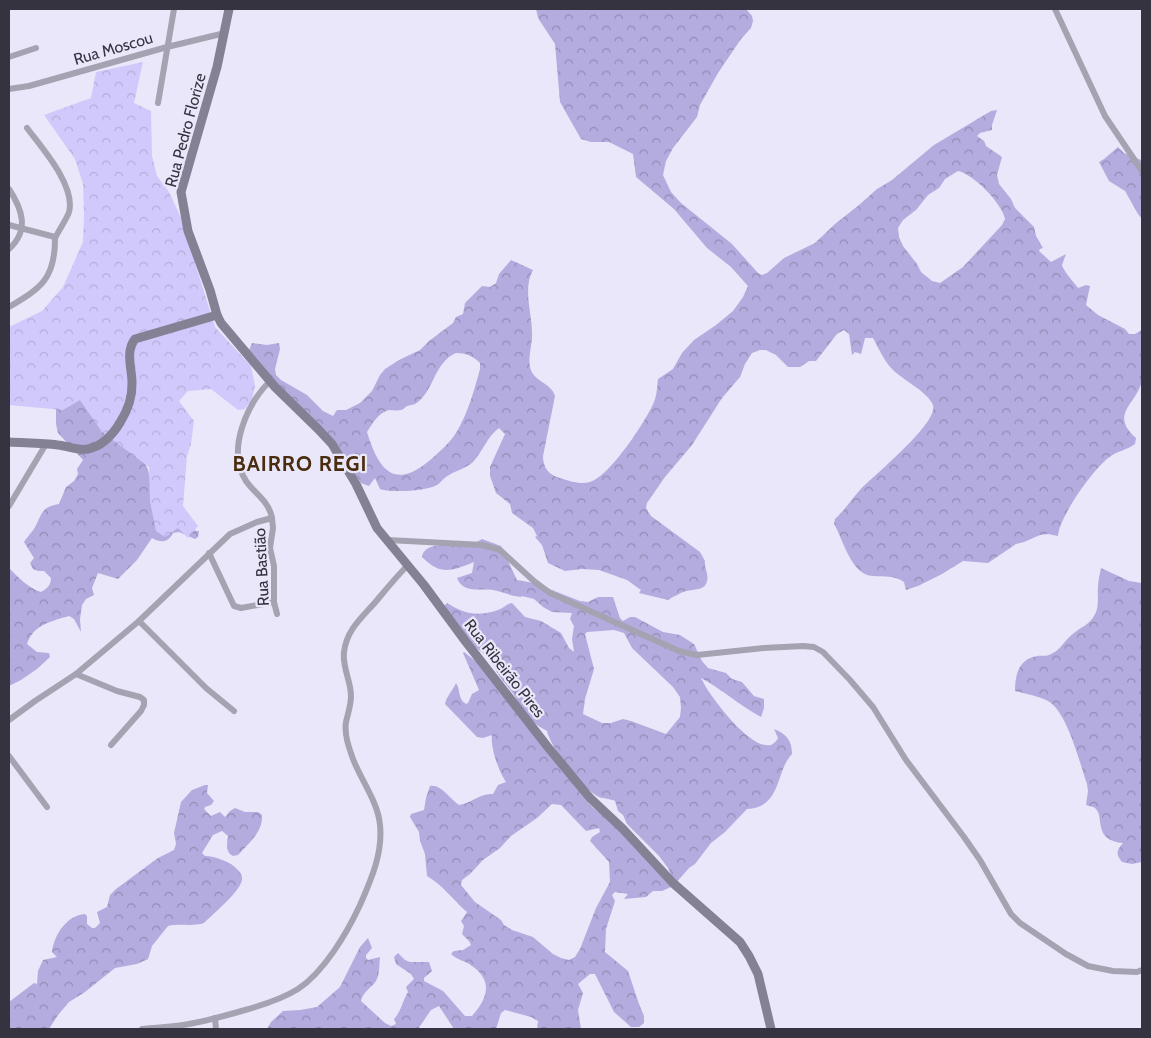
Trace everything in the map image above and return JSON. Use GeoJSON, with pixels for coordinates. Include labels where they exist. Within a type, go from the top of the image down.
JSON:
{"type":"FeatureCollection","features":[{"type":"Feature","properties":{"kind":"street"},"geometry":{"type":"LineString","coordinates":[[158,103],[174,9]]}},
{"type":"Feature","properties":{"kind":"street","name":"Rua Pedro Florize"},"geometry":{"type":"LineString","coordinates":[[217,316],[210,290],[188,231],[182,192],[225,33],[229,9]]}},
{"type":"Feature","properties":{"kind":"street"},"geometry":{"type":"LineString","coordinates":[[1055,9],[1105,116],[1142,171]]}},
{"type":"Feature","properties":{"kind":"street","name":"Rua Moscou"},"geometry":{"type":"LineString","coordinates":[[9,89],[29,86],[167,47],[225,33]]}},
{"type":"Feature","properties":{"kind":"street"},"geometry":{"type":"LineString","coordinates":[[9,57],[36,48]]}},
{"type":"Feature","properties":{"kind":"street"},"geometry":{"type":"LineString","coordinates":[[9,307],[37,290],[46,280],[56,254],[55,237],[64,224],[71,202],[68,192],[54,167],[27,128]]}},
{"type":"Feature","properties":{"kind":"street"},"geometry":{"type":"LineString","coordinates":[[9,189],[20,207],[22,216],[20,236],[9,249]]}},
{"type":"Feature","properties":{"kind":"street"},"geometry":{"type":"LineString","coordinates":[[9,225],[55,237]]}},
{"type":"Feature","properties":{"kind":"street"},"geometry":{"type":"LineString","coordinates":[[9,442],[46,444],[78,449],[89,449],[97,446],[108,437],[126,413],[132,392],[129,351],[135,339],[217,316]]}},
{"type":"Feature","properties":{"kind":"street","name":"Rua Ribeirão Pires"},"geometry":{"type":"LineString","coordinates":[[217,316],[270,381],[332,444],[356,484],[377,528],[408,565],[547,746],[590,798],[624,829],[678,888],[740,942],[750,956],[758,974],[771,1029]]}},
{"type":"Feature","properties":{"kind":"street"},"geometry":{"type":"LineString","coordinates":[[9,720],[76,674],[138,621],[230,534],[272,518],[270,508],[244,478],[239,466],[238,454],[240,438],[246,418],[254,401],[270,381]]}},
{"type":"Feature","properties":{"kind":"street"},"geometry":{"type":"LineString","coordinates":[[9,506],[46,444]]}},
{"type":"Feature","properties":{"kind":"street","name":"Rua Bastião"},"geometry":{"type":"LineString","coordinates":[[272,518],[273,528],[270,548],[274,566],[274,602],[277,614]]}},
{"type":"Feature","properties":{"kind":"street"},"geometry":{"type":"LineString","coordinates":[[388,540],[483,544],[500,550],[535,582],[550,592],[679,651],[697,655],[764,648],[814,647],[824,652],[873,707],[906,760],[969,845],[1011,914],[1020,923],[1066,954],[1088,966],[1113,971],[1137,972],[1142,970]]}},
{"type":"Feature","properties":{"kind":"street"},"geometry":{"type":"LineString","coordinates":[[209,553],[234,606],[241,608],[274,602]]}},
{"type":"Feature","properties":{"kind":"street"},"geometry":{"type":"LineString","coordinates":[[142,1029],[194,1024],[280,998],[299,988],[323,964],[354,919],[370,883],[377,858],[380,824],[374,806],[352,758],[347,739],[346,724],[351,695],[345,671],[344,653],[348,635],[355,624],[395,577],[408,565]]}},
{"type":"Feature","properties":{"kind":"street"},"geometry":{"type":"LineString","coordinates":[[138,621],[206,688],[234,711]]}},
{"type":"Feature","properties":{"kind":"street"},"geometry":{"type":"LineString","coordinates":[[76,674],[144,700],[141,711],[111,745]]}},
{"type":"Feature","properties":{"kind":"street"},"geometry":{"type":"LineString","coordinates":[[9,756],[48,807]]}},
{"type":"Feature","properties":{"kind":"street"},"geometry":{"type":"LineString","coordinates":[[215,1018],[216,1029]]}},
{"type":"Feature","properties":{"kind":"green space"},"geometry":{"type":"Polygon","coordinates":[[[536,9],[746,9],[752,16],[751,28],[741,39],[718,73],[700,105],[697,117],[673,148],[666,161],[663,175],[671,192],[681,203],[732,244],[762,275],[784,258],[815,243],[877,189],[892,180],[934,145],[991,111],[997,110],[992,130],[980,133],[977,136],[984,141],[986,146],[1002,157],[997,175],[999,184],[1011,199],[1015,208],[1034,227],[1036,236],[1043,248],[1039,251],[1051,262],[1066,254],[1062,265],[1063,268],[1078,288],[1086,285],[1090,286],[1086,305],[1098,315],[1125,329],[1129,334],[1135,334],[1142,330],[1142,381],[1124,416],[1128,430],[1136,438],[1135,444],[1111,456],[1096,470],[1064,517],[1058,536],[1040,535],[1016,544],[988,563],[963,561],[942,574],[906,590],[904,582],[893,577],[873,576],[859,570],[845,548],[834,524],[835,519],[860,490],[916,436],[926,424],[932,413],[933,405],[926,395],[897,374],[882,355],[873,338],[865,338],[861,354],[855,352],[852,355],[849,334],[844,330],[837,334],[816,361],[809,361],[800,367],[788,367],[776,355],[766,350],[752,353],[740,377],[722,398],[692,445],[665,477],[647,503],[646,508],[651,516],[700,552],[705,561],[706,584],[699,589],[689,590],[668,600],[639,593],[641,590],[627,580],[599,570],[565,571],[548,563],[542,545],[535,537],[537,536],[533,528],[512,513],[510,504],[496,493],[490,476],[490,467],[505,434],[499,428],[473,462],[432,487],[409,491],[392,491],[380,489],[375,478],[369,486],[361,483],[347,462],[252,356],[249,350],[252,343],[267,345],[279,343],[280,349],[275,369],[276,375],[307,395],[323,411],[333,416],[337,410],[346,410],[360,403],[372,391],[385,369],[420,350],[453,323],[456,317],[463,314],[465,303],[482,286],[490,287],[496,283],[499,274],[511,260],[533,270],[528,285],[532,328],[530,367],[535,376],[553,391],[555,396],[543,456],[544,464],[547,470],[556,477],[586,483],[598,478],[607,470],[636,434],[654,402],[658,379],[673,369],[682,353],[694,340],[733,311],[748,286],[731,267],[707,248],[674,209],[636,177],[633,154],[609,142],[591,142],[581,139],[560,102],[555,44],[538,18],[536,9]],[[958,171],[945,179],[939,188],[928,195],[916,210],[903,220],[898,228],[903,246],[921,272],[932,281],[940,283],[963,267],[1002,225],[1005,219],[1003,212],[986,190],[979,183],[958,171]],[[456,353],[443,364],[421,399],[402,410],[385,411],[376,419],[367,432],[376,456],[389,471],[396,474],[406,474],[416,470],[440,451],[456,433],[470,402],[480,363],[469,355],[456,353]]]}},
{"type":"Feature","properties":{"kind":"green space"},"geometry":{"type":"Polygon","coordinates":[[[143,62],[134,103],[151,111],[152,156],[157,176],[169,192],[181,218],[215,327],[251,366],[255,386],[252,399],[245,409],[238,410],[211,389],[188,391],[179,401],[194,421],[191,444],[187,456],[183,506],[198,526],[188,538],[178,528],[165,537],[156,531],[150,501],[149,467],[102,432],[80,400],[63,410],[9,405],[9,327],[42,311],[63,287],[83,242],[83,184],[75,159],[44,115],[91,98],[96,72],[143,62]]]}},
{"type":"Feature","properties":{"kind":"green space"},"geometry":{"type":"Polygon","coordinates":[[[1118,147],[1124,153],[1141,160],[1142,163],[1142,219],[1125,191],[1109,181],[1099,162],[1118,147]]]}},
{"type":"Feature","properties":{"kind":"green space"},"geometry":{"type":"Polygon","coordinates":[[[59,381],[140,453],[150,479],[196,531],[199,531],[198,537],[195,539],[179,532],[173,533],[169,539],[164,541],[152,538],[137,560],[118,579],[98,573],[92,588],[94,595],[86,599],[82,605],[81,632],[74,619],[69,616],[38,628],[27,644],[37,652],[49,653],[50,657],[37,669],[9,686],[9,568],[23,582],[36,590],[41,592],[48,586],[51,578],[44,571],[33,569],[30,563],[34,558],[24,542],[45,510],[48,507],[59,504],[66,487],[74,481],[78,474],[77,469],[83,460],[58,433],[56,398],[59,381]]]}},
{"type":"Feature","properties":{"kind":"green space"},"geometry":{"type":"Polygon","coordinates":[[[482,539],[501,546],[517,580],[534,583],[580,601],[588,602],[598,597],[613,597],[620,618],[623,621],[630,617],[635,617],[663,632],[680,635],[694,644],[702,661],[708,668],[726,673],[732,679],[742,682],[754,696],[764,699],[761,717],[701,678],[713,698],[736,725],[760,744],[771,745],[778,738],[774,729],[782,733],[790,742],[792,754],[772,795],[758,807],[747,809],[725,832],[711,843],[695,864],[675,884],[668,868],[659,856],[627,824],[623,815],[618,811],[615,801],[597,796],[575,776],[554,747],[547,731],[533,722],[519,706],[514,694],[497,673],[492,659],[476,648],[446,611],[445,605],[447,603],[460,610],[477,614],[498,610],[512,603],[525,617],[541,621],[561,633],[569,648],[574,652],[572,639],[574,626],[570,619],[572,613],[552,612],[534,599],[522,596],[463,586],[457,578],[472,573],[474,562],[459,568],[446,570],[435,567],[422,557],[424,552],[435,546],[472,544],[482,539]],[[614,630],[587,632],[585,634],[594,669],[585,699],[583,714],[602,723],[611,723],[623,719],[666,734],[680,717],[680,697],[673,687],[632,648],[624,633],[614,630]]]}},
{"type":"Feature","properties":{"kind":"green space"},"geometry":{"type":"Polygon","coordinates":[[[1101,568],[1129,581],[1142,583],[1142,862],[1132,864],[1122,862],[1118,857],[1119,848],[1123,843],[1106,837],[1097,810],[1086,805],[1087,784],[1072,739],[1061,715],[1048,701],[1015,691],[1017,674],[1022,664],[1031,658],[1054,652],[1071,635],[1092,619],[1097,609],[1098,582],[1101,568]]]}},
{"type":"Feature","properties":{"kind":"green space"},"geometry":{"type":"Polygon","coordinates":[[[463,653],[478,663],[590,805],[621,830],[671,887],[662,891],[653,891],[646,897],[624,899],[628,894],[615,892],[612,895],[615,901],[606,929],[605,952],[628,971],[644,1016],[644,1023],[639,1027],[631,1027],[614,1012],[595,974],[590,974],[578,984],[583,993],[578,1010],[581,1029],[537,1029],[538,1021],[531,1017],[505,1010],[501,1013],[496,1029],[454,1029],[439,1006],[431,1010],[418,1029],[267,1029],[271,1022],[283,1011],[317,1007],[340,987],[360,947],[368,938],[372,948],[366,955],[366,958],[368,960],[380,957],[379,969],[376,981],[365,993],[361,1001],[385,1023],[391,1026],[396,1024],[394,1019],[408,992],[406,987],[414,979],[411,974],[396,964],[394,957],[398,953],[410,962],[429,962],[432,971],[424,978],[424,981],[443,991],[465,1016],[472,1016],[481,1003],[486,990],[483,978],[472,966],[451,954],[454,951],[463,950],[471,945],[462,934],[464,926],[461,921],[467,912],[443,888],[427,876],[425,854],[419,832],[410,817],[411,814],[424,810],[430,786],[438,787],[459,805],[484,795],[493,794],[498,785],[506,782],[492,746],[492,735],[483,738],[477,737],[445,704],[456,683],[460,697],[466,704],[472,694],[479,690],[463,653]],[[552,804],[537,818],[511,836],[500,848],[483,860],[462,880],[461,885],[475,902],[501,920],[504,925],[512,930],[533,937],[553,954],[569,960],[575,957],[580,949],[596,908],[610,882],[609,862],[590,841],[592,837],[600,832],[599,828],[586,831],[561,805],[552,804]]]}},
{"type":"Feature","properties":{"kind":"green space"},"geometry":{"type":"Polygon","coordinates":[[[208,785],[207,793],[214,801],[204,809],[211,816],[220,812],[225,817],[235,808],[245,812],[258,812],[262,815],[258,832],[238,855],[233,856],[230,854],[227,848],[228,836],[222,831],[213,835],[202,853],[205,856],[215,857],[231,864],[238,870],[242,879],[237,889],[204,923],[168,926],[152,946],[148,959],[137,964],[115,968],[69,1002],[49,1029],[9,1029],[9,1002],[34,983],[37,984],[38,971],[43,960],[57,957],[52,952],[53,946],[62,927],[78,915],[85,914],[87,916],[87,924],[95,928],[100,923],[97,912],[107,907],[110,895],[116,889],[158,858],[174,850],[176,844],[174,833],[181,802],[192,790],[208,785]]]}},
{"type":"Feature","properties":{"kind":"district","name":"BAIRRO REGI"},"geometry":{"type":"Point","coordinates":[300,464]}}]}
